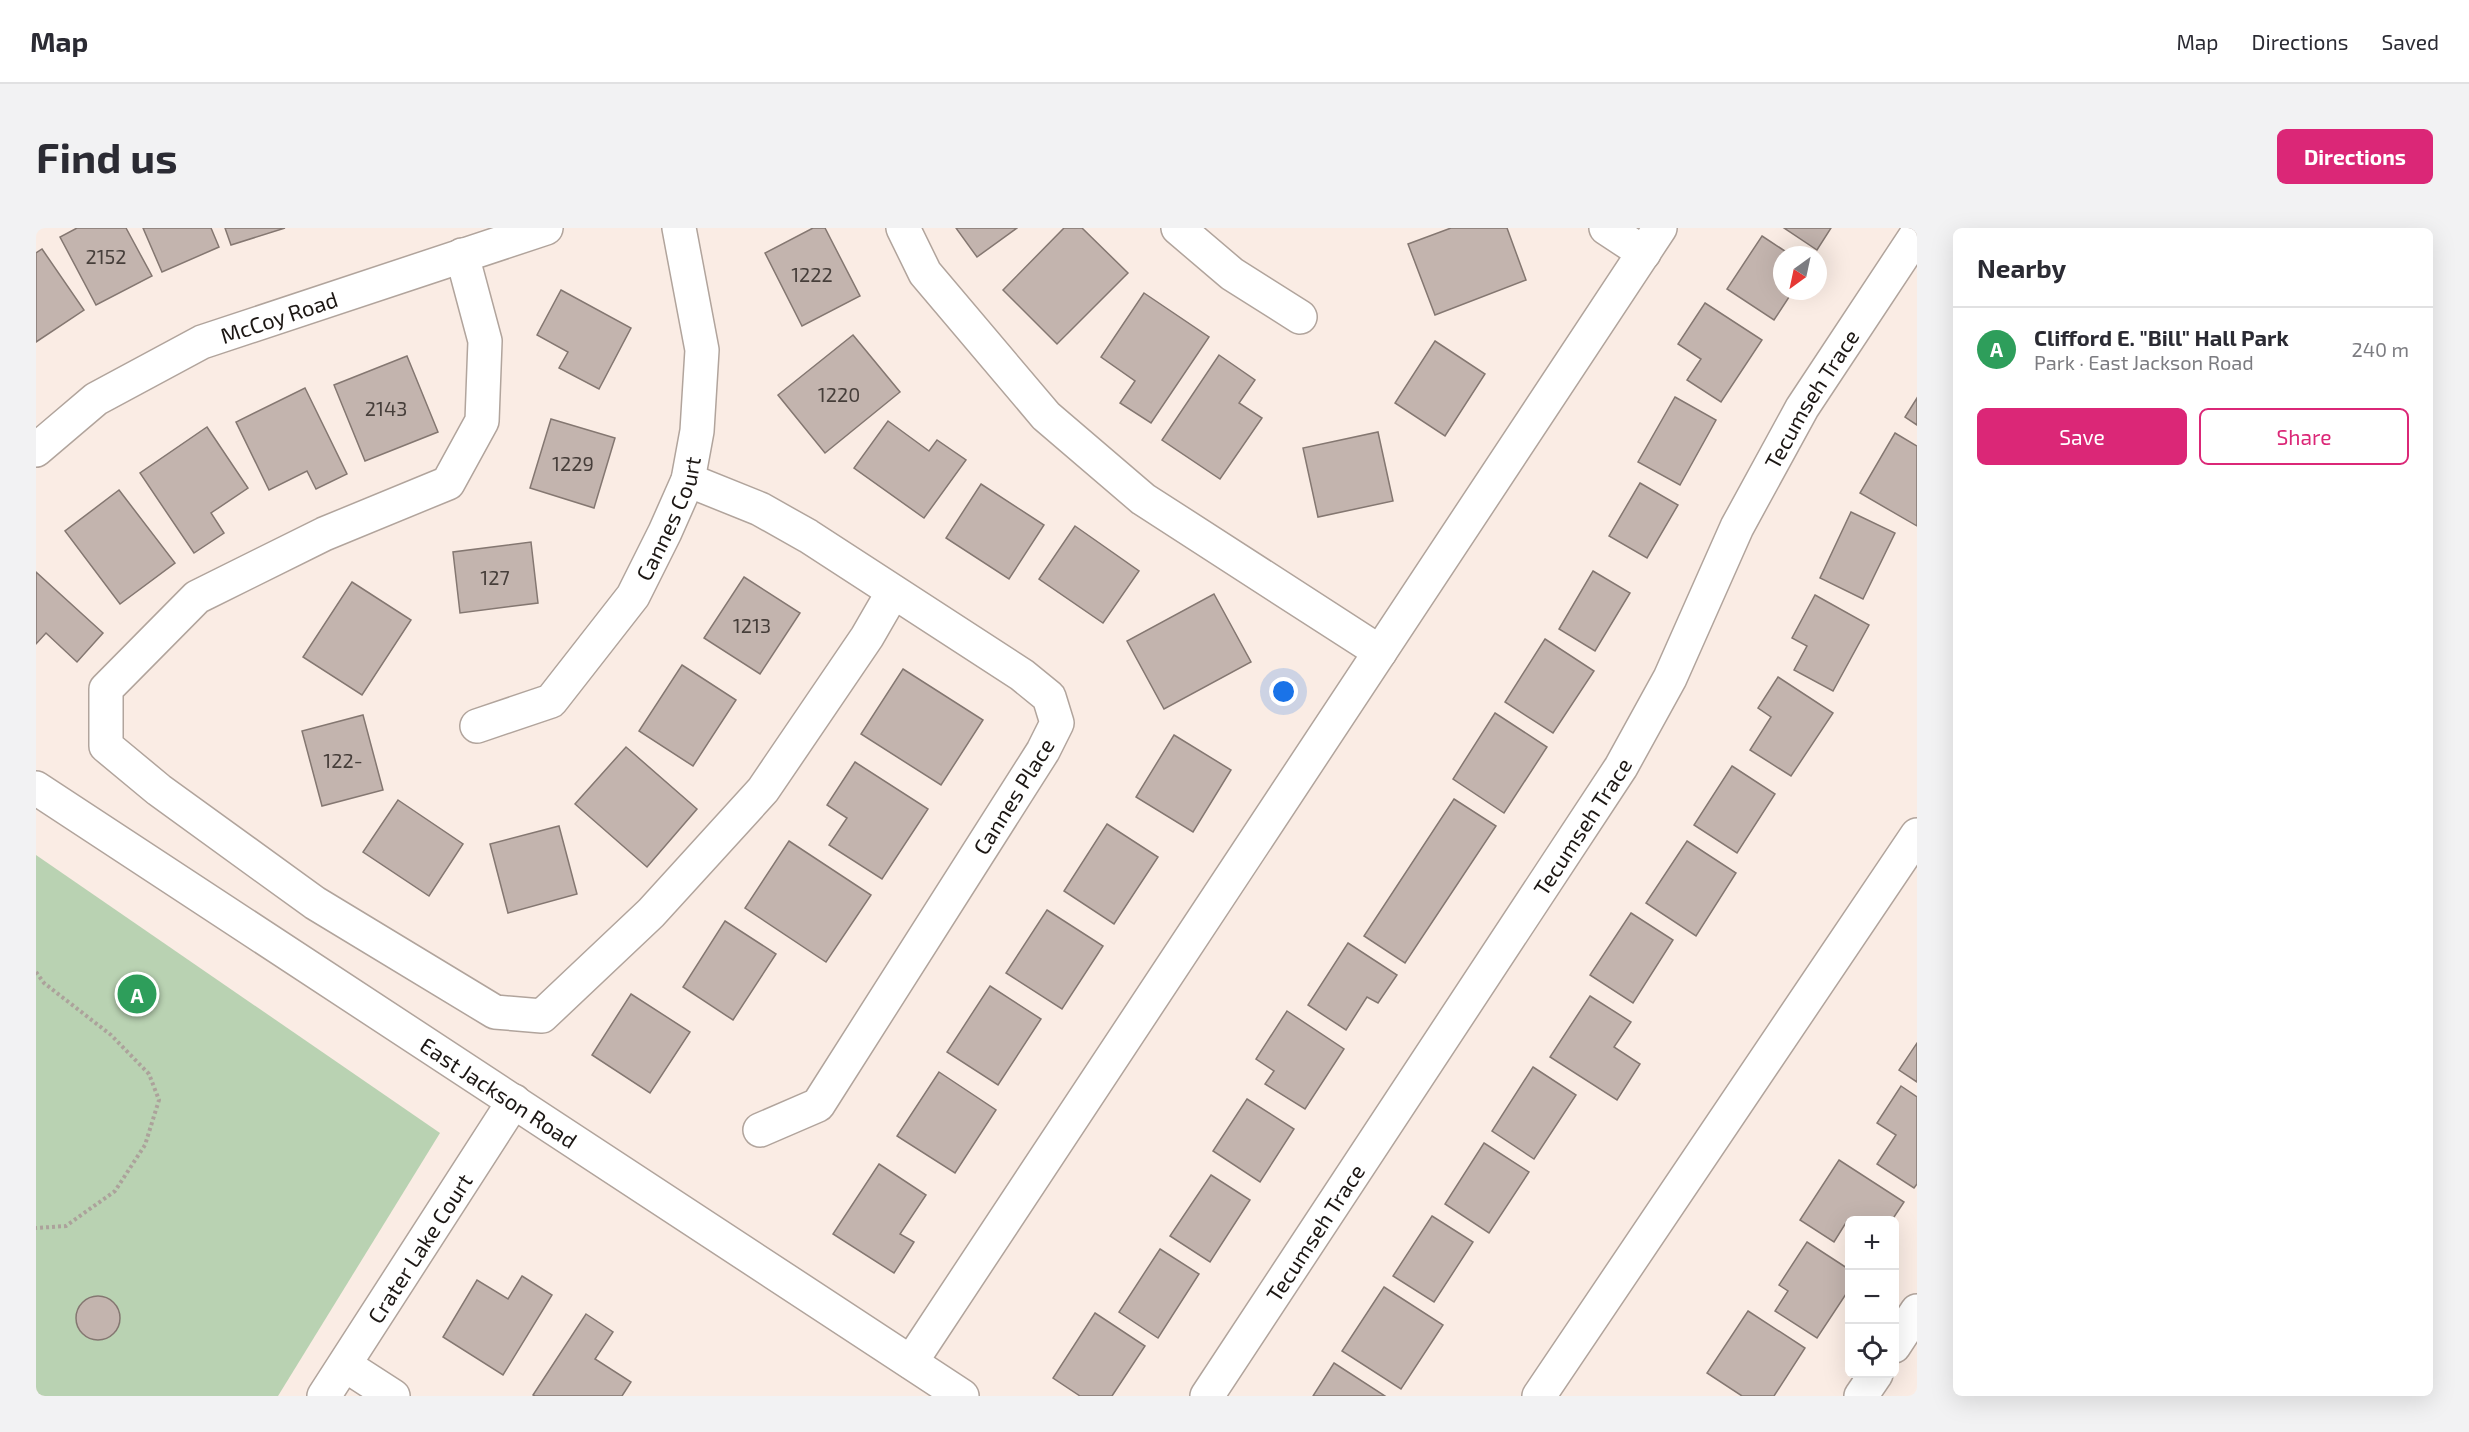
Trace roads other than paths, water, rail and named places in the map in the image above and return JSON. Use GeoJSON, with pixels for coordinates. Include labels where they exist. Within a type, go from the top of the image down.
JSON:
{"type":"FeatureCollection","features":[{"type":"Feature","properties":{"kind":"street","name":"McCoy Road"},"geometry":{"type":"LineString","coordinates":[[36,450],[96,399],[202,342],[546,228]]}},
{"type":"Feature","properties":{"kind":"street","name":"Cannes Court"},"geometry":{"type":"LineString","coordinates":[[477,726],[551,701],[633,596],[688,480],[698,431],[702,350],[679,228]]}},
{"type":"Feature","properties":{"kind":"street"},"geometry":{"type":"LineString","coordinates":[[903,228],[925,273],[1046,416],[1143,499],[1380,651]]}},
{"type":"Feature","properties":{"kind":"street"},"geometry":{"type":"LineString","coordinates":[[1178,228],[1232,274],[1300,317]]}},
{"type":"Feature","properties":{"kind":"street"},"geometry":{"type":"LineString","coordinates":[[911,1362],[1652,241],[1606,228]]}},
{"type":"Feature","properties":{"kind":"street","name":"Tecumseh Trace"},"geometry":{"type":"LineString","coordinates":[[1207,1396],[1621,767],[1670,678],[1737,527],[1802,408],[1917,234]]}},
{"type":"Feature","properties":{"kind":"street"},"geometry":{"type":"LineString","coordinates":[[462,255],[485,341],[482,422],[447,483],[324,534],[197,597],[106,689],[106,746],[159,790],[315,903],[495,1012],[542,1016],[651,913],[763,790],[867,637],[893,592]]}},
{"type":"Feature","properties":{"kind":"street","name":"Cannes Place"},"geometry":{"type":"LineString","coordinates":[[688,480],[760,509],[808,536],[1022,675],[1049,697],[1057,723],[1043,751],[818,1105],[760,1130]]}},
{"type":"Feature","properties":{"kind":"street","name":"East Jackson Road"},"geometry":{"type":"LineString","coordinates":[[36,788],[962,1396]]}},
{"type":"Feature","properties":{"kind":"street"},"geometry":{"type":"LineString","coordinates":[[1539,1396],[1917,835]]}},
{"type":"Feature","properties":{"kind":"street","name":"Crater Lake Court"},"geometry":{"type":"LineString","coordinates":[[324,1396],[514,1101]]}},
{"type":"Feature","properties":{"kind":"street"},"geometry":{"type":"LineString","coordinates":[[1899,1338],[1917,1311]]}},
{"type":"Feature","properties":{"kind":"street"},"geometry":{"type":"LineString","coordinates":[[345,1365],[393,1396]]}},
{"type":"Feature","properties":{"kind":"street"},"geometry":{"type":"LineString","coordinates":[[1862,1396],[1873,1378]]}},
{"type":"Feature","properties":{"kind":"place","name":"Clifford E. \"Bill\" Hall Park"},"geometry":{"type":"Point","coordinates":[137,994]}}]}
